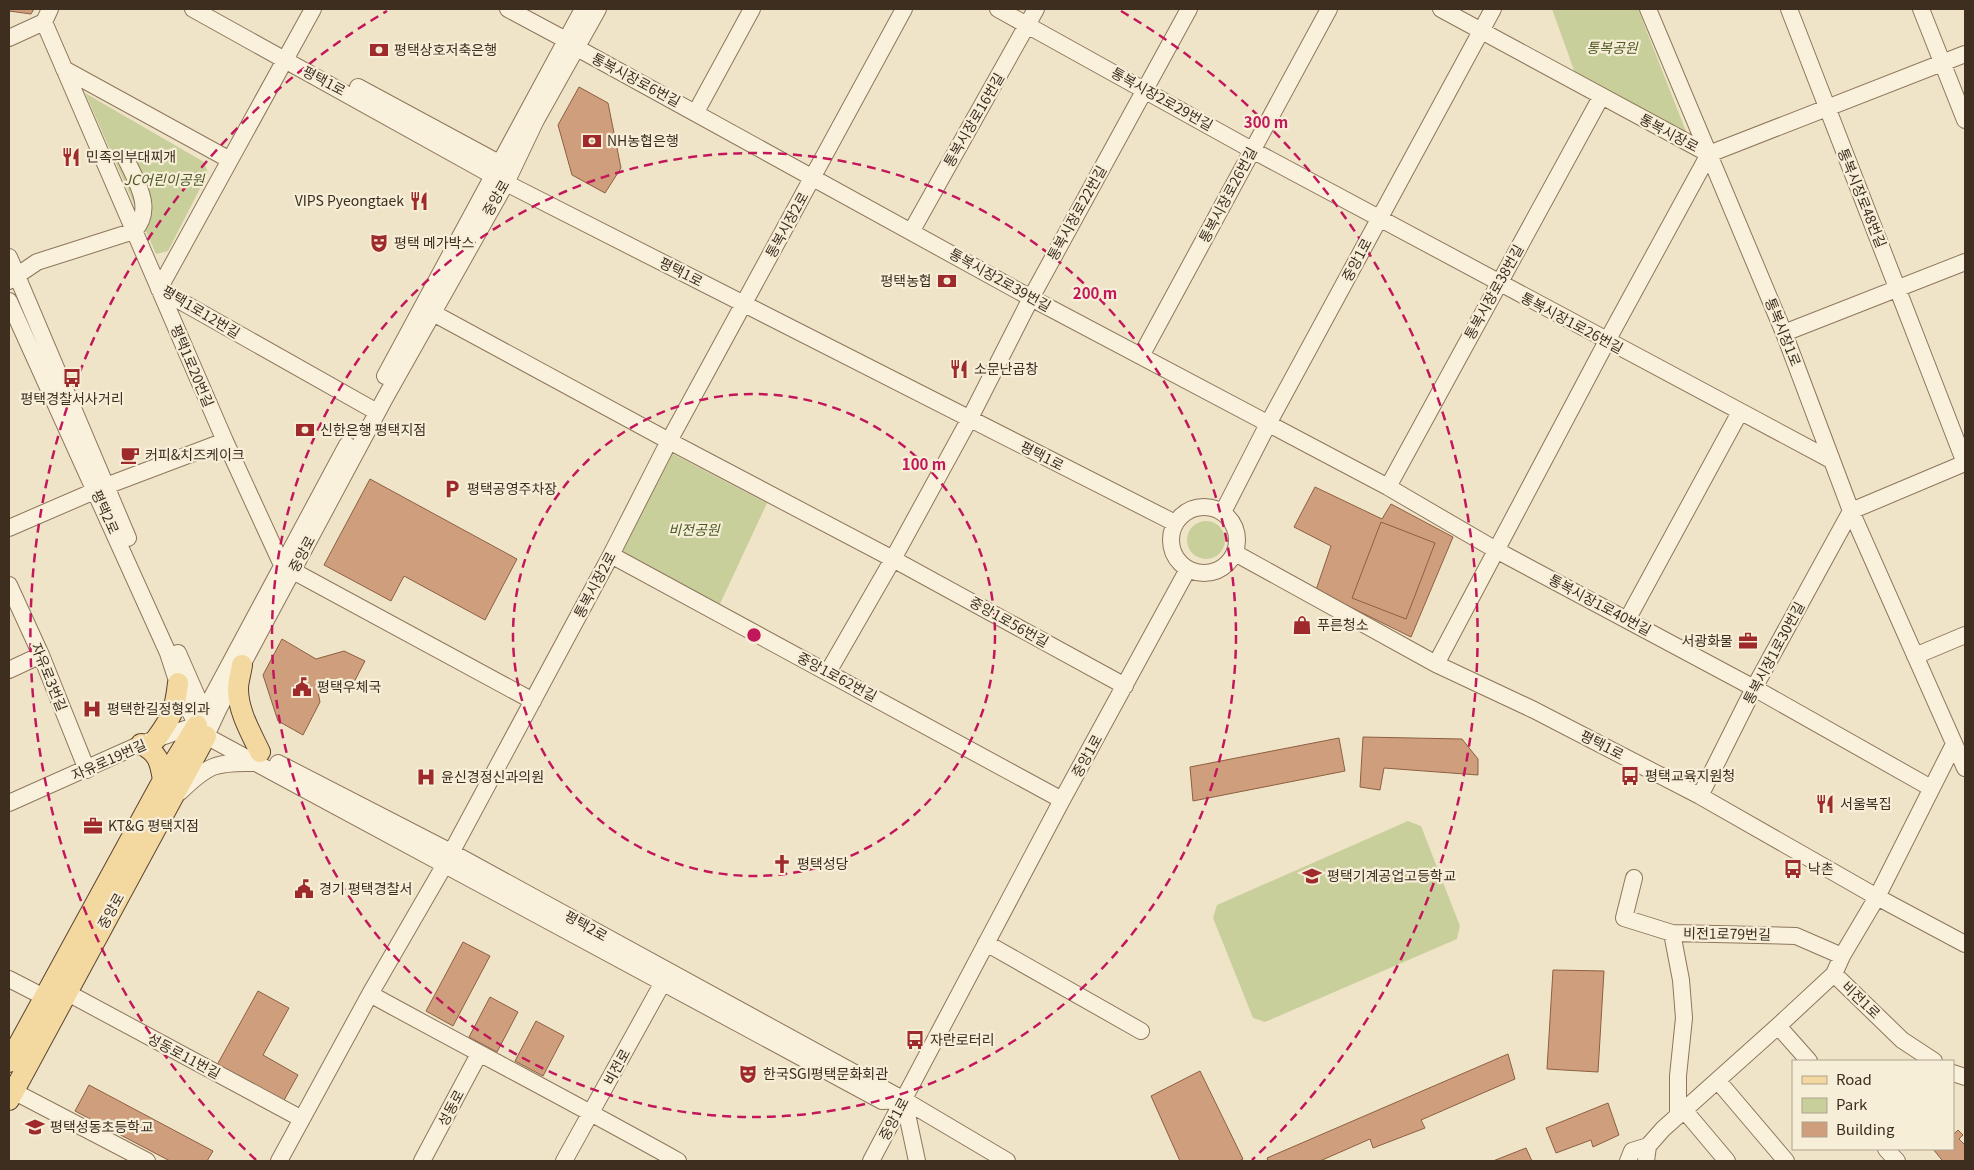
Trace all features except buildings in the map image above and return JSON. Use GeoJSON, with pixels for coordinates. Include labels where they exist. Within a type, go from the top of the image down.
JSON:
{"type":"FeatureCollection","features":[{"type":"Feature","properties":{"kind":"main road"},"geometry":{"type":"LineString","coordinates":[[242,665],[238,689],[241,707],[258,758]]}},
{"type":"Feature","properties":{"kind":"main road"},"geometry":{"type":"LineString","coordinates":[[163,780],[160,764],[149,742],[171,718],[176,704],[178,683]]}},
{"type":"Feature","properties":{"kind":"main road","name":"중앙로"},"geometry":{"type":"LineString","coordinates":[[9,1062],[163,780],[204,725]]}},
{"type":"Feature","properties":{"kind":"main road","name":"중앙로"},"geometry":{"type":"LineString","coordinates":[[11,1096],[171,800],[204,725]]}},
{"type":"Feature","properties":{"kind":"street","name":"평택1로"},"geometry":{"type":"LineString","coordinates":[[193,9],[288,55],[743,303],[969,420],[1175,523]]}},
{"type":"Feature","properties":{"kind":"street"},"geometry":{"type":"LineString","coordinates":[[214,9],[288,55]]}},
{"type":"Feature","properties":{"kind":"street"},"geometry":{"type":"LineString","coordinates":[[159,289],[313,9]]}},
{"type":"Feature","properties":{"kind":"street","name":"통복시장로6번길"},"geometry":{"type":"LineString","coordinates":[[508,9],[813,178]]}},
{"type":"Feature","properties":{"kind":"street","name":"중앙로"},"geometry":{"type":"LineString","coordinates":[[204,725],[287,567],[503,173],[571,44],[583,9]]}},
{"type":"Feature","properties":{"kind":"street","name":"중앙로"},"geometry":{"type":"LineString","coordinates":[[571,44],[598,9]]}},
{"type":"Feature","properties":{"kind":"street","name":"통복시장로6번길"},"geometry":{"type":"LineString","coordinates":[[696,112],[752,9]]}},
{"type":"Feature","properties":{"kind":"street","name":"통복시장2로"},"geometry":{"type":"LineString","coordinates":[[448,859],[611,555],[669,441],[743,303],[904,9]]}},
{"type":"Feature","properties":{"kind":"street","name":"통복시장2로29번길"},"geometry":{"type":"LineString","coordinates":[[998,9],[1379,218]]}},
{"type":"Feature","properties":{"kind":"street","name":"통복시장로16번길"},"geometry":{"type":"LineString","coordinates":[[911,232],[1036,9]]}},
{"type":"Feature","properties":{"kind":"street","name":"통복시장로22번길"},"geometry":{"type":"LineString","coordinates":[[969,420],[1031,298],[1146,90],[1188,9]]}},
{"type":"Feature","properties":{"kind":"street","name":"통복시장로26번길"},"geometry":{"type":"LineString","coordinates":[[1141,356],[1329,9]]}},
{"type":"Feature","properties":{"kind":"street","name":"통복시장로"},"geometry":{"type":"LineString","coordinates":[[1441,9],[1709,154],[1965,54]]}},
{"type":"Feature","properties":{"kind":"street","name":"중앙1로"},"geometry":{"type":"LineString","coordinates":[[1223,512],[1268,424],[1493,9]]}},
{"type":"Feature","properties":{"kind":"street","name":"통복시장1로"},"geometry":{"type":"LineString","coordinates":[[1648,9],[1784,333],[1851,511],[1965,768]]}},
{"type":"Feature","properties":{"kind":"street","name":"통복시장로48번길"},"geometry":{"type":"LineString","coordinates":[[1789,9],[1965,463]]}},
{"type":"Feature","properties":{"kind":"street"},"geometry":{"type":"LineString","coordinates":[[1921,9],[1965,120]]}},
{"type":"Feature","properties":{"kind":"street"},"geometry":{"type":"LineString","coordinates":[[9,38],[47,15]]}},
{"type":"Feature","properties":{"kind":"street","name":"평택1로12번길"},"geometry":{"type":"LineString","coordinates":[[47,15],[64,69],[159,289],[373,410]]}},
{"type":"Feature","properties":{"kind":"street"},"geometry":{"type":"LineString","coordinates":[[64,69],[230,160]]}},
{"type":"Feature","properties":{"kind":"street","name":"통복시장로38번길"},"geometry":{"type":"LineString","coordinates":[[1388,488],[1601,97]]}},
{"type":"Feature","properties":{"kind":"street"},"geometry":{"type":"LineString","coordinates":[[1436,664],[1607,341],[1709,154]]}},
{"type":"Feature","properties":{"kind":"street"},"geometry":{"type":"LineString","coordinates":[[13,278],[37,262],[134,231],[140,225],[144,211],[143,197],[126,159]]}},
{"type":"Feature","properties":{"kind":"street","name":"중앙로"},"geometry":{"type":"LineString","coordinates":[[373,410],[433,313],[503,173]]}},
{"type":"Feature","properties":{"kind":"street","name":"통복시장2로39번길"},"geometry":{"type":"LineString","coordinates":[[813,178],[1031,298],[1268,424]]}},
{"type":"Feature","properties":{"kind":"street","name":"통복시장1로26번길"},"geometry":{"type":"LineString","coordinates":[[1379,218],[1499,284],[1831,460]]}},
{"type":"Feature","properties":{"kind":"street","name":"평택2로"},"geometry":{"type":"LineString","coordinates":[[9,257],[14,297],[100,489],[168,653],[178,683],[204,725],[258,758],[665,977],[904,1100],[1007,1161]]}},
{"type":"Feature","properties":{"kind":"street"},"geometry":{"type":"LineString","coordinates":[[1784,333],[1965,262]]}},
{"type":"Feature","properties":{"kind":"street","name":"평택1로20번길"},"geometry":{"type":"LineString","coordinates":[[159,289],[224,441],[287,567]]}},
{"type":"Feature","properties":{"kind":"street"},"geometry":{"type":"LineString","coordinates":[[433,313],[669,441]]}},
{"type":"Feature","properties":{"kind":"street"},"geometry":{"type":"LineString","coordinates":[[1626,620],[1740,412]]}},
{"type":"Feature","properties":{"kind":"street"},"geometry":{"type":"LineString","coordinates":[[828,672],[893,559],[969,420]]}},
{"type":"Feature","properties":{"kind":"street","name":"통복시장1로40번길"},"geometry":{"type":"LineString","coordinates":[[1268,424],[1388,488],[1496,550],[1754,688],[1931,788]]}},
{"type":"Feature","properties":{"kind":"street"},"geometry":{"type":"LineString","coordinates":[[9,528],[100,489],[224,441]]}},
{"type":"Feature","properties":{"kind":"street","name":"중앙1로56번길"},"geometry":{"type":"LineString","coordinates":[[669,441],[893,559],[1125,686]]}},
{"type":"Feature","properties":{"kind":"street"},"geometry":{"type":"LineString","coordinates":[[1851,511],[1965,463]]}},
{"type":"Feature","properties":{"kind":"street"},"geometry":{"type":"LineString","coordinates":[[100,489],[204,725]]}},
{"type":"Feature","properties":{"kind":"street"},"geometry":{"type":"LineString","coordinates":[[1197,507],[1215,508],[1223,512],[1230,518],[1237,535],[1235,552],[1223,567],[1215,571],[1206,573],[1188,569],[1181,564],[1172,549],[1172,531],[1175,523],[1188,510],[1197,507]]}},
{"type":"Feature","properties":{"kind":"street","name":"통복시장1로30번길"},"geometry":{"type":"LineString","coordinates":[[1700,796],[1754,688],[1851,511]]}},
{"type":"Feature","properties":{"kind":"street","name":"평택1로"},"geometry":{"type":"LineString","coordinates":[[1235,552],[1436,664],[1534,710],[1700,796],[1877,897],[1965,944]]}},
{"type":"Feature","properties":{"kind":"street","name":"중앙1로62번길"},"geometry":{"type":"LineString","coordinates":[[611,555],[1062,800]]}},
{"type":"Feature","properties":{"kind":"street"},"geometry":{"type":"LineString","coordinates":[[287,567],[533,701]]}},
{"type":"Feature","properties":{"kind":"street","name":"중앙로"},"geometry":{"type":"LineString","coordinates":[[204,725],[242,665],[287,567]]}},
{"type":"Feature","properties":{"kind":"street","name":"중앙1로"},"geometry":{"type":"LineString","coordinates":[[871,1161],[1062,800],[1188,569]]}},
{"type":"Feature","properties":{"kind":"street","name":"자유로3번길"},"geometry":{"type":"LineString","coordinates":[[9,585],[41,655],[86,770]]}},
{"type":"Feature","properties":{"kind":"street"},"geometry":{"type":"LineString","coordinates":[[1914,656],[1965,635]]}},
{"type":"Feature","properties":{"kind":"street"},"geometry":{"type":"LineString","coordinates":[[9,670],[41,655]]}},
{"type":"Feature","properties":{"kind":"street","name":"자유로19번길"},"geometry":{"type":"LineString","coordinates":[[9,803],[149,742],[204,725]]}},
{"type":"Feature","properties":{"kind":"street"},"geometry":{"type":"LineString","coordinates":[[1877,897],[1954,744]]}},
{"type":"Feature","properties":{"kind":"street"},"geometry":{"type":"LineString","coordinates":[[171,800],[200,773],[214,766],[258,758]]}},
{"type":"Feature","properties":{"kind":"street"},"geometry":{"type":"LineString","coordinates":[[279,1161],[370,994],[448,859]]}},
{"type":"Feature","properties":{"kind":"street"},"geometry":{"type":"LineString","coordinates":[[1634,878],[1624,918],[1672,933]]}},
{"type":"Feature","properties":{"kind":"street","name":"비전1로"},"geometry":{"type":"LineString","coordinates":[[1877,897],[1842,956],[1834,974],[1902,1040],[1932,1060]]}},
{"type":"Feature","properties":{"kind":"street","name":"비전1로79번길"},"geometry":{"type":"LineString","coordinates":[[1681,1113],[1678,1076],[1684,1018],[1681,980],[1672,933],[1796,936],[1842,956]]}},
{"type":"Feature","properties":{"kind":"street"},"geometry":{"type":"LineString","coordinates":[[986,943],[1141,1030]]}},
{"type":"Feature","properties":{"kind":"street"},"geometry":{"type":"LineString","coordinates":[[1628,1161],[1632,1151],[1647,1154],[1681,1113],[1834,974]]}},
{"type":"Feature","properties":{"kind":"street","name":"비전로"},"geometry":{"type":"LineString","coordinates":[[564,1161],[665,977]]}},
{"type":"Feature","properties":{"kind":"street"},"geometry":{"type":"LineString","coordinates":[[9,979],[44,997]]}},
{"type":"Feature","properties":{"kind":"street","name":"성동로11번길"},"geometry":{"type":"LineString","coordinates":[[66,992],[302,1119]]}},
{"type":"Feature","properties":{"kind":"street"},"geometry":{"type":"LineString","coordinates":[[370,994],[678,1161]]}},
{"type":"Feature","properties":{"kind":"street"},"geometry":{"type":"LineString","coordinates":[[1778,1026],[1808,1060]]}},
{"type":"Feature","properties":{"kind":"street","name":"성동로"},"geometry":{"type":"LineString","coordinates":[[422,1161],[480,1054]]}},
{"type":"Feature","properties":{"kind":"street"},"geometry":{"type":"LineString","coordinates":[[1718,1080],[1786,1161]]}},
{"type":"Feature","properties":{"kind":"street"},"geometry":{"type":"LineString","coordinates":[[11,1096],[147,1161]]}},
{"type":"Feature","properties":{"kind":"street"},"geometry":{"type":"LineString","coordinates":[[904,1100],[917,1161]]}},
{"type":"Feature","properties":{"kind":"street"},"geometry":{"type":"LineString","coordinates":[[1681,1113],[1727,1161]]}},
{"type":"Feature","properties":{"kind":"street"},"geometry":{"type":"LineString","coordinates":[[1887,1150],[1897,1161]]}},
{"type":"Feature","properties":{"kind":"green space","name":"통복공원"},"geometry":{"type":"Polygon","coordinates":[[[1552,9],[1638,9],[1689,139],[1575,73],[1552,9]]]}},
{"type":"Feature","properties":{"kind":"green space","name":"JC어린이공원"},"geometry":{"type":"Polygon","coordinates":[[[85,93],[204,162],[208,173],[168,251],[156,254],[85,93]]]}},
{"type":"Feature","properties":{"kind":"green space","name":"비전공원"},"geometry":{"type":"Polygon","coordinates":[[[671,453],[767,503],[720,604],[619,554],[671,453]]]}},
{"type":"Feature","properties":{"kind":"green space"},"geometry":{"type":"Polygon","coordinates":[[[1206,521],[1220,526],[1225,540],[1220,554],[1206,559],[1192,554],[1187,540],[1192,526],[1206,521]]]}},
{"type":"Feature","properties":{"kind":"green space"},"geometry":{"type":"Polygon","coordinates":[[[1408,821],[1421,826],[1460,926],[1457,939],[1265,1022],[1253,1018],[1213,918],[1217,905],[1408,821]]]}},
{"type":"Feature","properties":{"kind":"place","name":"평택상호저축은행"},"geometry":{"type":"Point","coordinates":[379,50]}},
{"type":"Feature","properties":{"kind":"place","name":"NH농협은행"},"geometry":{"type":"Point","coordinates":[592,141]}},
{"type":"Feature","properties":{"kind":"place","name":"민족의부대찌개"},"geometry":{"type":"Point","coordinates":[71,157]}},
{"type":"Feature","properties":{"kind":"place","name":"VIPS Pyeongtaek"},"geometry":{"type":"Point","coordinates":[419,201]}},
{"type":"Feature","properties":{"kind":"place","name":"평택 메가박스"},"geometry":{"type":"Point","coordinates":[379,243]}},
{"type":"Feature","properties":{"kind":"place","name":"평택농협"},"geometry":{"type":"Point","coordinates":[947,281]}},
{"type":"Feature","properties":{"kind":"place","name":"소문난곱창"},"geometry":{"type":"Point","coordinates":[959,369]}},
{"type":"Feature","properties":{"kind":"place","name":"평택경찰서사거리"},"geometry":{"type":"Point","coordinates":[72,378]}},
{"type":"Feature","properties":{"kind":"place","name":"신한은행 평택지점"},"geometry":{"type":"Point","coordinates":[305,430]}},
{"type":"Feature","properties":{"kind":"place","name":"커피&치즈케이크"},"geometry":{"type":"Point","coordinates":[130,455]}},
{"type":"Feature","properties":{"kind":"place","name":"평택공영주차장"},"geometry":{"type":"Point","coordinates":[452,489]}},
{"type":"Feature","properties":{"kind":"place","name":"푸른청소"},"geometry":{"type":"Point","coordinates":[1302,625]}},
{"type":"Feature","properties":{"kind":"place","name":"서광화물"},"geometry":{"type":"Point","coordinates":[1748,641]}},
{"type":"Feature","properties":{"kind":"place","name":"평택우체국"},"geometry":{"type":"Point","coordinates":[302,687]}},
{"type":"Feature","properties":{"kind":"place","name":"평택한길정형외과"},"geometry":{"type":"Point","coordinates":[92,709]}},
{"type":"Feature","properties":{"kind":"place","name":"평택교육지원청"},"geometry":{"type":"Point","coordinates":[1630,776]}},
{"type":"Feature","properties":{"kind":"place","name":"윤신경정신과의원"},"geometry":{"type":"Point","coordinates":[426,777]}},
{"type":"Feature","properties":{"kind":"place","name":"서울복집"},"geometry":{"type":"Point","coordinates":[1825,804]}},
{"type":"Feature","properties":{"kind":"place","name":"KT&G 평택지점"},"geometry":{"type":"Point","coordinates":[93,826]}},
{"type":"Feature","properties":{"kind":"place","name":"평택성당"},"geometry":{"type":"Point","coordinates":[782,864]}},
{"type":"Feature","properties":{"kind":"place","name":"낙촌"},"geometry":{"type":"Point","coordinates":[1793,869]}},
{"type":"Feature","properties":{"kind":"place","name":"평택기계공업고등학교"},"geometry":{"type":"Point","coordinates":[1312,876]}},
{"type":"Feature","properties":{"kind":"place","name":"경기 평택경찰서"},"geometry":{"type":"Point","coordinates":[304,889]}},
{"type":"Feature","properties":{"kind":"place","name":"자란로터리"},"geometry":{"type":"Point","coordinates":[915,1040]}},
{"type":"Feature","properties":{"kind":"place","name":"한국SGI평택문화회관"},"geometry":{"type":"Point","coordinates":[748,1074]}},
{"type":"Feature","properties":{"kind":"place","name":"평택성동초등학교"},"geometry":{"type":"Point","coordinates":[35,1127]}}]}
